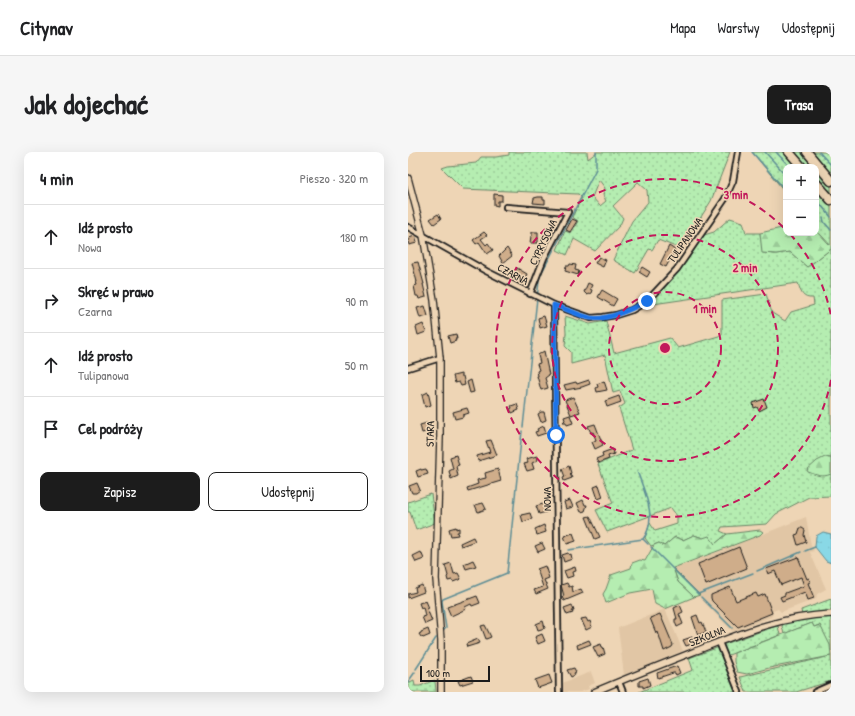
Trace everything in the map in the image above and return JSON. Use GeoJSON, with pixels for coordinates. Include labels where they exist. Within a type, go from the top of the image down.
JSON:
{"type":"FeatureCollection","features":[{"type":"Feature","properties":{"kind":"highway"},"geometry":{"type":"LineString","coordinates":[[789,152],[799,164]]}},
{"type":"Feature","properties":{"kind":"highway"},"geometry":{"type":"LineString","coordinates":[[807,152],[831,181]]}},
{"type":"Feature","properties":{"kind":"highway"},"geometry":{"type":"LineString","coordinates":[[819,186],[831,200]]}},
{"type":"Feature","properties":{"kind":"street","name":"TULIPANOWA"},"geometry":{"type":"LineString","coordinates":[[616,315],[632,310],[647,301],[677,269],[725,199],[733,182],[738,152]]}},
{"type":"Feature","properties":{"kind":"street","name":"STARA"},"geometry":{"type":"LineString","coordinates":[[408,178],[422,235],[434,300],[440,358],[440,436],[436,579],[441,640],[441,692]]}},
{"type":"Feature","properties":{"kind":"street","name":"CYPRYSOWA"},"geometry":{"type":"LineString","coordinates":[[506,207],[568,212],[544,258],[530,294]]}},
{"type":"Feature","properties":{"kind":"street","name":"CZARNA"},"geometry":{"type":"LineString","coordinates":[[408,226],[530,294],[554,305],[591,318],[616,315]]}},
{"type":"Feature","properties":{"kind":"street","name":"NOWA"},"geometry":{"type":"LineString","coordinates":[[554,305],[559,692]]}},
{"type":"Feature","properties":{"kind":"street"},"geometry":{"type":"LineString","coordinates":[[408,368],[440,358]]}},
{"type":"Feature","properties":{"kind":"street","name":"SZKOLNA"},"geometry":{"type":"LineString","coordinates":[[594,692],[752,629],[780,621],[814,615],[831,614]]}},
{"type":"Feature","properties":{"kind":"street"},"geometry":{"type":"LineString","coordinates":[[719,642],[738,692]]}},
{"type":"Feature","properties":{"kind":"street"},"geometry":{"type":"LineString","coordinates":[[619,682],[623,692]]}},
{"type":"Feature","properties":{"kind":"street"},"geometry":{"type":"LineString","coordinates":[[815,692],[831,686]]}},
{"type":"Feature","properties":{"kind":"shaded area"},"geometry":{"type":"Polygon","coordinates":[[[806,517],[811,546],[814,551],[810,552],[826,589],[817,594],[816,599],[781,612],[778,609],[773,611],[771,617],[736,631],[732,631],[699,597],[700,595],[673,568],[700,559],[806,517]]]}},
{"type":"Feature","properties":{"kind":"shaded area"},"geometry":{"type":"Polygon","coordinates":[[[665,609],[683,651],[624,675],[618,628],[665,609]]]}},
{"type":"Feature","properties":{"kind":"shaded area"},"geometry":{"type":"Polygon","coordinates":[[[591,672],[595,683],[588,686],[589,689],[580,692],[563,692],[562,683],[591,672]]]}},
{"type":"Feature","properties":{"kind":"green space"},"geometry":{"type":"Polygon","coordinates":[[[509,152],[587,152],[588,159],[597,152],[730,152],[711,201],[681,249],[658,240],[652,250],[649,249],[635,273],[613,260],[632,221],[648,202],[647,190],[638,182],[613,206],[623,218],[620,225],[595,251],[574,239],[567,255],[557,250],[565,231],[571,233],[578,221],[572,217],[582,198],[578,194],[463,189],[442,168],[476,163],[481,157],[509,155],[509,152]],[[599,180],[592,197],[600,206],[606,201],[603,195],[605,188],[599,180]]]}},
{"type":"Feature","properties":{"kind":"green space"},"geometry":{"type":"Polygon","coordinates":[[[752,152],[831,152],[831,246],[819,233],[819,164],[783,164],[783,189],[752,152]]]}},
{"type":"Feature","properties":{"kind":"green space"},"geometry":{"type":"Polygon","coordinates":[[[730,218],[743,222],[746,233],[760,233],[763,253],[776,254],[790,252],[807,267],[831,249],[831,496],[809,497],[776,514],[767,524],[722,527],[720,531],[727,534],[715,544],[694,535],[683,540],[675,537],[664,546],[659,543],[651,546],[645,538],[650,523],[655,531],[677,524],[677,516],[671,508],[607,532],[596,510],[613,503],[598,464],[632,450],[619,408],[625,404],[620,391],[613,393],[605,355],[571,364],[571,352],[565,346],[565,316],[590,324],[606,321],[614,353],[670,338],[678,348],[722,335],[722,300],[766,294],[772,313],[785,321],[791,312],[814,305],[813,298],[804,296],[798,283],[646,305],[658,296],[690,256],[704,235],[714,232],[730,218]]]}},
{"type":"Feature","properties":{"kind":"green space"},"geometry":{"type":"Polygon","coordinates":[[[783,228],[783,236],[819,236],[819,233],[831,246],[831,249],[807,267],[790,252],[776,254],[762,253],[760,233],[783,228]]]}},
{"type":"Feature","properties":{"kind":"green space"},"geometry":{"type":"Polygon","coordinates":[[[825,457],[831,458],[831,474],[822,476],[808,472],[807,470],[817,461],[825,457]]]}},
{"type":"Feature","properties":{"kind":"green space"},"geometry":{"type":"Polygon","coordinates":[[[431,494],[435,523],[416,530],[410,512],[408,512],[408,502],[431,494]]]}},
{"type":"Feature","properties":{"kind":"green space"},"geometry":{"type":"Polygon","coordinates":[[[760,530],[763,532],[760,535],[673,568],[678,582],[694,597],[665,609],[655,604],[652,589],[630,593],[606,603],[603,594],[611,575],[631,568],[632,563],[640,560],[645,561],[654,545],[659,543],[664,546],[675,537],[683,540],[694,535],[703,538],[709,536],[715,544],[727,534],[760,530]]]}},
{"type":"Feature","properties":{"kind":"green space"},"geometry":{"type":"Polygon","coordinates":[[[673,568],[700,595],[694,597],[678,582],[673,568]]]}},
{"type":"Feature","properties":{"kind":"green space"},"geometry":{"type":"Polygon","coordinates":[[[831,599],[831,651],[819,625],[814,627],[812,623],[784,634],[782,626],[784,623],[803,620],[801,610],[831,599]]]}},
{"type":"Feature","properties":{"kind":"green space"},"geometry":{"type":"Polygon","coordinates":[[[812,623],[814,627],[820,625],[830,645],[831,656],[769,668],[747,674],[737,672],[734,662],[734,653],[812,623]]]}},
{"type":"Feature","properties":{"kind":"green space"},"geometry":{"type":"Polygon","coordinates":[[[778,626],[780,635],[726,656],[722,645],[778,626]]]}},
{"type":"Feature","properties":{"kind":"green space"},"geometry":{"type":"Polygon","coordinates":[[[719,647],[735,692],[639,692],[693,670],[689,658],[719,647]]]}},
{"type":"Feature","properties":{"kind":"green space"},"geometry":{"type":"Polygon","coordinates":[[[831,656],[831,681],[796,692],[746,692],[740,677],[831,656]]]}},
{"type":"Feature","properties":{"kind":"green space"},"geometry":{"type":"Polygon","coordinates":[[[414,680],[415,686],[420,686],[435,680],[436,692],[408,692],[408,683],[414,680]]]}},
{"type":"Feature","properties":{"kind":"water"},"geometry":{"type":"Polygon","coordinates":[[[823,532],[831,534],[831,563],[826,561],[815,547],[816,536],[823,532]]]}},
{"type":"Feature","properties":{"kind":"building"},"geometry":{"type":"Polygon","coordinates":[[[494,194],[502,195],[502,201],[498,201],[498,206],[494,205],[494,194]]]}},
{"type":"Feature","properties":{"kind":"building"},"geometry":{"type":"Polygon","coordinates":[[[543,197],[545,204],[533,203],[534,198],[543,197]]]}},
{"type":"Feature","properties":{"kind":"building"},"geometry":{"type":"Polygon","coordinates":[[[438,214],[441,219],[434,224],[430,219],[438,214]]]}},
{"type":"Feature","properties":{"kind":"building"},"geometry":{"type":"Polygon","coordinates":[[[572,219],[577,221],[570,232],[566,230],[572,219]]]}},
{"type":"Feature","properties":{"kind":"building"},"geometry":{"type":"Polygon","coordinates":[[[484,232],[487,235],[481,239],[486,245],[488,243],[493,250],[487,254],[479,242],[476,244],[473,240],[484,232]]]}},
{"type":"Feature","properties":{"kind":"building"},"geometry":{"type":"Polygon","coordinates":[[[532,232],[538,232],[538,243],[530,243],[532,232]]]}},
{"type":"Feature","properties":{"kind":"building"},"geometry":{"type":"Polygon","coordinates":[[[415,236],[417,243],[409,245],[409,238],[415,236]]]}},
{"type":"Feature","properties":{"kind":"building"},"geometry":{"type":"Polygon","coordinates":[[[669,246],[675,250],[666,267],[660,264],[669,246]]]}},
{"type":"Feature","properties":{"kind":"building"},"geometry":{"type":"Polygon","coordinates":[[[507,248],[512,256],[503,263],[499,256],[507,248]]]}},
{"type":"Feature","properties":{"kind":"building"},"geometry":{"type":"Polygon","coordinates":[[[599,257],[606,260],[603,267],[595,263],[599,257]]]}},
{"type":"Feature","properties":{"kind":"building"},"geometry":{"type":"Polygon","coordinates":[[[418,262],[426,297],[419,299],[418,296],[416,296],[414,286],[417,285],[417,282],[412,263],[418,262]]]}},
{"type":"Feature","properties":{"kind":"building"},"geometry":{"type":"Polygon","coordinates":[[[570,264],[576,265],[575,270],[579,271],[578,275],[565,271],[566,266],[569,266],[570,264]]]}},
{"type":"Feature","properties":{"kind":"building"},"geometry":{"type":"Polygon","coordinates":[[[642,267],[650,272],[647,277],[639,272],[642,267]]]}},
{"type":"Feature","properties":{"kind":"building"},"geometry":{"type":"Polygon","coordinates":[[[517,268],[527,274],[524,280],[514,274],[517,268]]]}},
{"type":"Feature","properties":{"kind":"building"},"geometry":{"type":"Polygon","coordinates":[[[588,283],[592,285],[590,289],[592,290],[591,293],[587,295],[584,292],[588,283]]]}},
{"type":"Feature","properties":{"kind":"building"},"geometry":{"type":"Polygon","coordinates":[[[602,290],[617,299],[613,306],[598,297],[602,290]]]}},
{"type":"Feature","properties":{"kind":"building"},"geometry":{"type":"Polygon","coordinates":[[[425,306],[428,316],[420,318],[417,308],[425,306]]]}},
{"type":"Feature","properties":{"kind":"building"},"geometry":{"type":"Polygon","coordinates":[[[544,316],[547,326],[540,328],[538,318],[544,316]]]}},
{"type":"Feature","properties":{"kind":"building"},"geometry":{"type":"Polygon","coordinates":[[[423,324],[426,332],[418,335],[416,327],[423,324]]]}},
{"type":"Feature","properties":{"kind":"building"},"geometry":{"type":"Polygon","coordinates":[[[456,334],[456,341],[450,343],[448,336],[456,334]]]}},
{"type":"Feature","properties":{"kind":"building"},"geometry":{"type":"Polygon","coordinates":[[[544,351],[549,375],[545,378],[548,388],[541,390],[537,376],[537,371],[539,370],[537,364],[540,363],[538,355],[544,351]]]}},
{"type":"Feature","properties":{"kind":"building"},"geometry":{"type":"Polygon","coordinates":[[[461,374],[465,385],[461,386],[459,382],[455,383],[453,376],[461,374]]]}},
{"type":"Feature","properties":{"kind":"building"},"geometry":{"type":"Polygon","coordinates":[[[471,380],[474,392],[470,393],[467,382],[471,380]]]}},
{"type":"Feature","properties":{"kind":"building"},"geometry":{"type":"Polygon","coordinates":[[[589,380],[590,384],[582,387],[566,390],[564,385],[576,382],[577,384],[589,380]]]}},
{"type":"Feature","properties":{"kind":"building"},"geometry":{"type":"Polygon","coordinates":[[[604,381],[607,390],[597,392],[597,384],[604,381]]]}},
{"type":"Feature","properties":{"kind":"building"},"geometry":{"type":"Polygon","coordinates":[[[428,392],[431,405],[425,407],[422,395],[428,392]]]}},
{"type":"Feature","properties":{"kind":"building"},"geometry":{"type":"Polygon","coordinates":[[[619,396],[621,402],[607,407],[605,401],[619,396]]]}},
{"type":"Feature","properties":{"kind":"building"},"geometry":{"type":"Polygon","coordinates":[[[573,397],[580,412],[571,415],[565,400],[573,397]]]}},
{"type":"Feature","properties":{"kind":"building"},"geometry":{"type":"Polygon","coordinates":[[[764,399],[767,407],[759,411],[757,407],[754,408],[753,403],[764,399]]]}},
{"type":"Feature","properties":{"kind":"building"},"geometry":{"type":"Polygon","coordinates":[[[517,404],[519,410],[512,413],[510,409],[512,408],[511,406],[517,404]]]}},
{"type":"Feature","properties":{"kind":"building"},"geometry":{"type":"Polygon","coordinates":[[[467,408],[469,413],[463,415],[463,417],[455,419],[453,412],[467,408]]]}},
{"type":"Feature","properties":{"kind":"building"},"geometry":{"type":"Polygon","coordinates":[[[544,412],[546,420],[541,422],[538,414],[544,412]]]}},
{"type":"Feature","properties":{"kind":"building"},"geometry":{"type":"Polygon","coordinates":[[[570,415],[573,423],[567,425],[566,422],[563,422],[565,420],[564,417],[570,415]]]}},
{"type":"Feature","properties":{"kind":"building"},"geometry":{"type":"Polygon","coordinates":[[[427,423],[429,431],[422,433],[420,425],[427,423]]]}},
{"type":"Feature","properties":{"kind":"building"},"geometry":{"type":"Polygon","coordinates":[[[595,424],[603,445],[595,449],[592,442],[596,440],[593,432],[591,433],[588,426],[595,424]]]}},
{"type":"Feature","properties":{"kind":"building"},"geometry":{"type":"Polygon","coordinates":[[[544,426],[546,433],[537,436],[535,432],[538,431],[537,429],[544,426]]]}},
{"type":"Feature","properties":{"kind":"building"},"geometry":{"type":"Polygon","coordinates":[[[491,440],[497,455],[478,461],[477,456],[490,452],[486,441],[491,440]]]}},
{"type":"Feature","properties":{"kind":"building"},"geometry":{"type":"Polygon","coordinates":[[[613,449],[614,454],[608,456],[609,459],[598,463],[596,459],[603,456],[602,453],[613,449]]]}},
{"type":"Feature","properties":{"kind":"building"},"geometry":{"type":"Polygon","coordinates":[[[456,455],[459,465],[456,466],[458,476],[451,479],[449,471],[453,469],[450,457],[456,455]]]}},
{"type":"Feature","properties":{"kind":"building"},"geometry":{"type":"Polygon","coordinates":[[[537,456],[538,460],[532,463],[534,469],[527,471],[524,464],[528,463],[526,459],[537,456]]]}},
{"type":"Feature","properties":{"kind":"building"},"geometry":{"type":"Polygon","coordinates":[[[569,466],[572,478],[564,481],[563,478],[565,477],[562,469],[569,466]]]}},
{"type":"Feature","properties":{"kind":"building"},"geometry":{"type":"Polygon","coordinates":[[[426,469],[428,474],[418,477],[416,471],[426,469]]]}},
{"type":"Feature","properties":{"kind":"building"},"geometry":{"type":"Polygon","coordinates":[[[498,469],[501,481],[468,491],[467,488],[478,484],[477,480],[486,478],[485,473],[498,469]]]}},
{"type":"Feature","properties":{"kind":"building"},"geometry":{"type":"Polygon","coordinates":[[[417,483],[420,490],[416,493],[412,493],[409,486],[417,483]]]}},
{"type":"Feature","properties":{"kind":"building"},"geometry":{"type":"Polygon","coordinates":[[[599,485],[603,497],[598,499],[594,487],[599,485]]]}},
{"type":"Feature","properties":{"kind":"building"},"geometry":{"type":"Polygon","coordinates":[[[570,500],[573,507],[566,509],[564,502],[570,500]]]}},
{"type":"Feature","properties":{"kind":"building"},"geometry":{"type":"Polygon","coordinates":[[[583,500],[585,505],[587,505],[585,511],[581,512],[577,503],[583,500]]]}},
{"type":"Feature","properties":{"kind":"building"},"geometry":{"type":"Polygon","coordinates":[[[483,503],[486,509],[478,512],[475,505],[483,503]]]}},
{"type":"Feature","properties":{"kind":"building"},"geometry":{"type":"Polygon","coordinates":[[[543,504],[546,512],[539,514],[536,506],[543,504]]]}},
{"type":"Feature","properties":{"kind":"building"},"geometry":{"type":"Polygon","coordinates":[[[530,513],[532,519],[523,522],[521,515],[530,513]]]}},
{"type":"Feature","properties":{"kind":"building"},"geometry":{"type":"Polygon","coordinates":[[[590,516],[600,537],[595,539],[586,517],[590,516]]]}},
{"type":"Feature","properties":{"kind":"building"},"geometry":{"type":"Polygon","coordinates":[[[544,525],[546,532],[537,535],[535,529],[544,525]]]}},
{"type":"Feature","properties":{"kind":"building"},"geometry":{"type":"Polygon","coordinates":[[[456,527],[456,529],[459,528],[459,532],[457,532],[458,535],[451,536],[449,529],[456,527]]]}},
{"type":"Feature","properties":{"kind":"building"},"geometry":{"type":"Polygon","coordinates":[[[800,528],[805,530],[804,535],[806,542],[798,545],[795,535],[798,534],[800,528]]]}},
{"type":"Feature","properties":{"kind":"building"},"geometry":{"type":"Polygon","coordinates":[[[573,533],[576,541],[567,544],[564,536],[573,533]]]}},
{"type":"Feature","properties":{"kind":"building"},"geometry":{"type":"Polygon","coordinates":[[[473,537],[475,541],[461,546],[460,543],[473,537]]]}},
{"type":"Feature","properties":{"kind":"building"},"geometry":{"type":"Polygon","coordinates":[[[542,543],[545,549],[538,552],[535,546],[542,543]]]}},
{"type":"Feature","properties":{"kind":"building"},"geometry":{"type":"Polygon","coordinates":[[[739,547],[747,568],[706,585],[698,564],[739,547]]]}},
{"type":"Feature","properties":{"kind":"building"},"geometry":{"type":"Polygon","coordinates":[[[421,552],[424,559],[416,562],[413,556],[421,552]]]}},
{"type":"Feature","properties":{"kind":"building"},"geometry":{"type":"Polygon","coordinates":[[[568,553],[569,555],[571,554],[572,559],[564,562],[562,555],[568,553]]]}},
{"type":"Feature","properties":{"kind":"building"},"geometry":{"type":"Polygon","coordinates":[[[798,557],[807,579],[809,578],[810,582],[808,583],[814,598],[808,600],[805,592],[782,601],[780,597],[785,595],[785,593],[804,586],[801,577],[781,585],[775,571],[768,574],[766,569],[798,557]]]}},
{"type":"Feature","properties":{"kind":"building"},"geometry":{"type":"Polygon","coordinates":[[[473,560],[476,566],[466,569],[464,564],[473,560]]]}},
{"type":"Feature","properties":{"kind":"building"},"geometry":{"type":"Polygon","coordinates":[[[451,563],[454,574],[458,573],[461,579],[453,582],[452,580],[448,581],[445,565],[451,563]]]}},
{"type":"Feature","properties":{"kind":"building"},"geometry":{"type":"Polygon","coordinates":[[[545,566],[549,578],[544,580],[548,589],[536,594],[534,590],[543,587],[537,569],[545,566]]]}},
{"type":"Feature","properties":{"kind":"building"},"geometry":{"type":"Polygon","coordinates":[[[575,567],[576,571],[572,572],[573,576],[567,578],[564,571],[575,567]]]}},
{"type":"Feature","properties":{"kind":"building"},"geometry":{"type":"Polygon","coordinates":[[[567,583],[569,587],[572,586],[573,592],[581,589],[583,593],[564,601],[562,597],[564,596],[561,585],[567,583]]]}},
{"type":"Feature","properties":{"kind":"building"},"geometry":{"type":"Polygon","coordinates":[[[422,585],[424,592],[408,598],[408,594],[416,592],[415,588],[422,585]]]}},
{"type":"Feature","properties":{"kind":"building"},"geometry":{"type":"Polygon","coordinates":[[[730,587],[736,601],[756,593],[758,597],[765,594],[772,613],[738,627],[712,601],[711,598],[711,595],[730,587]]]}},
{"type":"Feature","properties":{"kind":"building"},"geometry":{"type":"Polygon","coordinates":[[[477,596],[480,603],[472,606],[471,604],[465,607],[466,609],[451,616],[447,607],[477,596]]]}},
{"type":"Feature","properties":{"kind":"building"},"geometry":{"type":"Polygon","coordinates":[[[426,601],[429,608],[427,609],[432,621],[425,624],[422,617],[425,616],[423,607],[421,608],[419,603],[426,601]]]}},
{"type":"Feature","properties":{"kind":"building"},"geometry":{"type":"Polygon","coordinates":[[[572,605],[574,611],[572,611],[573,613],[567,615],[564,608],[572,605]]]}},
{"type":"Feature","properties":{"kind":"building"},"geometry":{"type":"Polygon","coordinates":[[[680,605],[683,612],[679,614],[683,624],[677,627],[675,619],[677,619],[674,608],[680,605]]]}},
{"type":"Feature","properties":{"kind":"building"},"geometry":{"type":"Polygon","coordinates":[[[660,614],[673,645],[664,651],[658,632],[656,633],[650,618],[660,614]]]}},
{"type":"Feature","properties":{"kind":"building"},"geometry":{"type":"Polygon","coordinates":[[[697,615],[706,632],[698,635],[692,617],[697,615]]]}},
{"type":"Feature","properties":{"kind":"building"},"geometry":{"type":"Polygon","coordinates":[[[586,618],[588,622],[590,621],[592,627],[586,630],[581,619],[586,618]]]}},
{"type":"Feature","properties":{"kind":"building"},"geometry":{"type":"Polygon","coordinates":[[[543,621],[545,628],[538,630],[536,624],[543,621]]]}},
{"type":"Feature","properties":{"kind":"building"},"geometry":{"type":"Polygon","coordinates":[[[485,625],[491,637],[486,639],[481,626],[485,625]]]}},
{"type":"Feature","properties":{"kind":"building"},"geometry":{"type":"Polygon","coordinates":[[[428,629],[430,635],[423,638],[421,637],[419,634],[428,629]]]}},
{"type":"Feature","properties":{"kind":"building"},"geometry":{"type":"Polygon","coordinates":[[[542,634],[545,641],[538,644],[535,637],[542,634]]]}},
{"type":"Feature","properties":{"kind":"building"},"geometry":{"type":"Polygon","coordinates":[[[692,637],[695,643],[686,646],[683,640],[692,637]]]}},
{"type":"Feature","properties":{"kind":"building"},"geometry":{"type":"Polygon","coordinates":[[[478,639],[480,643],[467,647],[466,644],[478,639]]]}},
{"type":"Feature","properties":{"kind":"building"},"geometry":{"type":"Polygon","coordinates":[[[589,640],[591,644],[578,649],[577,645],[589,640]]]}},
{"type":"Feature","properties":{"kind":"building"},"geometry":{"type":"Polygon","coordinates":[[[601,644],[605,654],[598,657],[593,647],[601,644]]]}},
{"type":"Feature","properties":{"kind":"building"},"geometry":{"type":"Polygon","coordinates":[[[677,666],[680,673],[676,675],[673,673],[658,678],[657,673],[677,666]]]}},
{"type":"Feature","properties":{"kind":"building"},"geometry":{"type":"Polygon","coordinates":[[[574,668],[576,672],[574,673],[575,675],[571,677],[567,670],[574,668]]]}},
{"type":"Feature","properties":{"kind":"building"},"geometry":{"type":"Polygon","coordinates":[[[549,675],[552,683],[538,688],[535,680],[549,675]]]}},
{"type":"Feature","properties":{"kind":"building"},"geometry":{"type":"Polygon","coordinates":[[[471,676],[473,681],[460,685],[458,681],[471,676]]]}},
{"type":"Feature","properties":{"kind":"building"},"geometry":{"type":"Polygon","coordinates":[[[648,678],[650,685],[643,688],[643,686],[639,686],[639,681],[648,678]]]}},
{"type":"Feature","properties":{"kind":"waterway"},"geometry":{"type":"LineString","coordinates":[[523,427],[539,280],[596,169],[596,152]]}},
{"type":"Feature","properties":{"kind":"waterway"},"geometry":{"type":"LineString","coordinates":[[752,152],[783,188]]}},
{"type":"Feature","properties":{"kind":"waterway"},"geometry":{"type":"LineString","coordinates":[[765,152],[783,172]]}},
{"type":"Feature","properties":{"kind":"waterway"},"geometry":{"type":"LineString","coordinates":[[776,152],[787,164]]}},
{"type":"Feature","properties":{"kind":"waterway"},"geometry":{"type":"LineString","coordinates":[[819,152],[831,165]]}},
{"type":"Feature","properties":{"kind":"waterway"},"geometry":{"type":"LineString","coordinates":[[817,200],[831,217]]}},
{"type":"Feature","properties":{"kind":"waterway"},"geometry":{"type":"LineString","coordinates":[[823,218],[824,222],[831,230]]}},
{"type":"Feature","properties":{"kind":"waterway"},"geometry":{"type":"LineString","coordinates":[[444,630],[446,628],[442,601],[443,599],[507,573],[522,431]]}},
{"type":"Feature","properties":{"kind":"waterway"},"geometry":{"type":"LineString","coordinates":[[637,471],[649,506],[650,514],[650,523],[643,539]]}},
{"type":"Feature","properties":{"kind":"waterway"},"geometry":{"type":"LineString","coordinates":[[568,550],[643,539],[648,544]]}},
{"type":"Feature","properties":{"kind":"waterway"},"geometry":{"type":"LineString","coordinates":[[651,547],[698,594],[753,573]]}},
{"type":"Feature","properties":{"kind":"waterway"},"geometry":{"type":"LineString","coordinates":[[805,551],[815,547]]}},
{"type":"Feature","properties":{"kind":"waterway"},"geometry":{"type":"LineString","coordinates":[[757,571],[801,552]]}},
{"type":"Feature","properties":{"kind":"waterway"},"geometry":{"type":"LineString","coordinates":[[701,597],[732,628]]}},
{"type":"Feature","properties":{"kind":"waterway"},"geometry":{"type":"LineString","coordinates":[[416,669],[436,638]]}},
{"type":"Feature","properties":{"kind":"waterway"},"geometry":{"type":"LineString","coordinates":[[408,682],[415,672]]}},
{"type":"Feature","properties":{"kind":"route"},"geometry":{"type":"LineString","coordinates":[[556,435],[554,305],[591,318],[616,315],[632,310],[647,301]]}}]}
